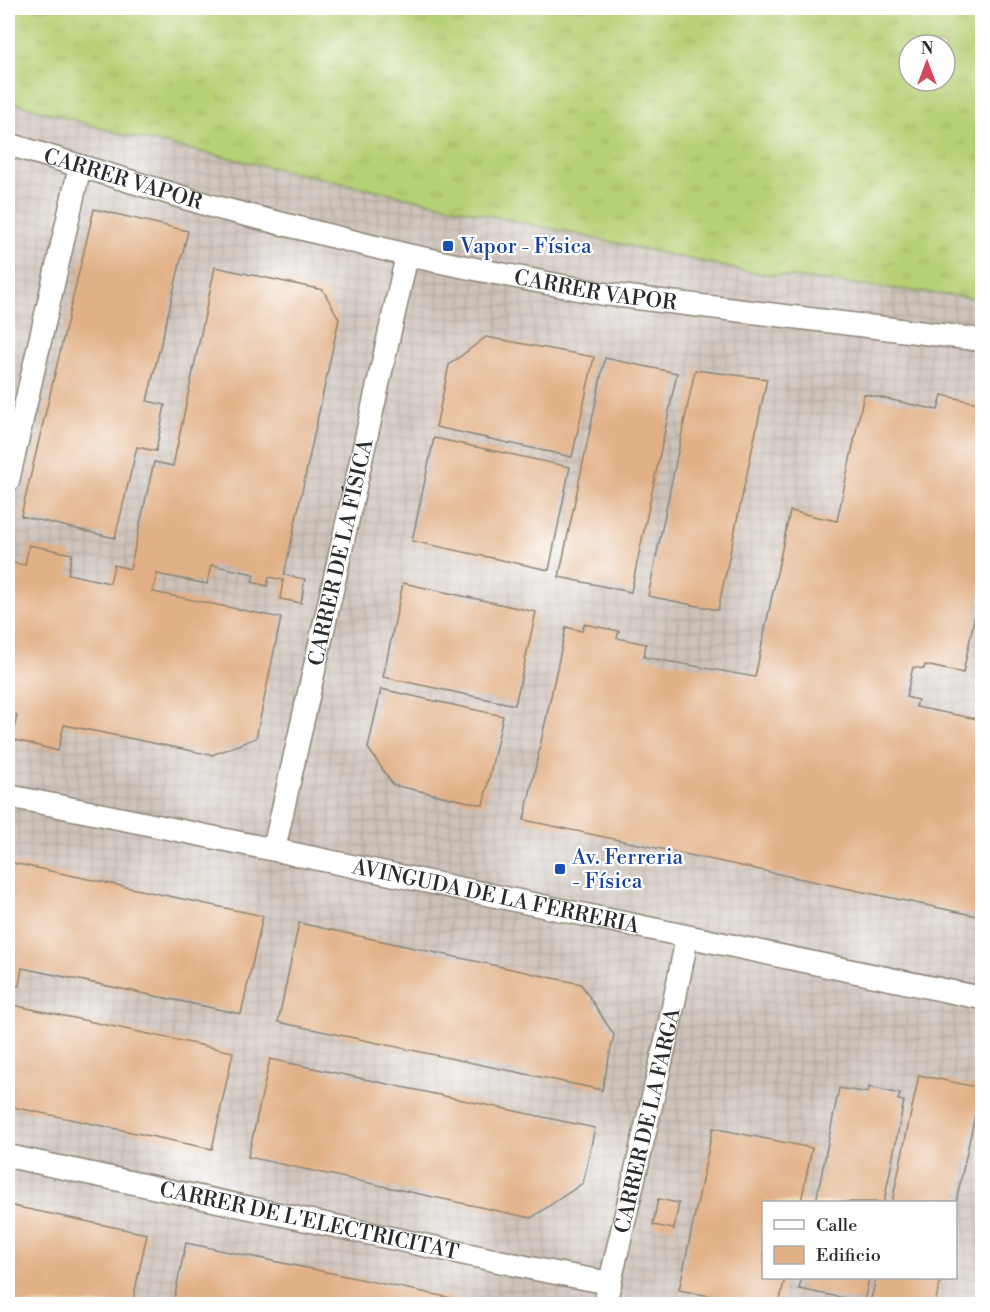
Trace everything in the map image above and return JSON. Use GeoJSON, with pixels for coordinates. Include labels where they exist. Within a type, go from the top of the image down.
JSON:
{"type":"FeatureCollection","features":[{"type":"Feature","properties":{"kind":"street","name":"CARRER VAPOR"},"geometry":{"type":"LineString","coordinates":[[8,144],[215,207],[407,255],[604,294],[982,340]]}},
{"type":"Feature","properties":{"kind":"street"},"geometry":{"type":"LineString","coordinates":[[8,481],[80,166]]}},
{"type":"Feature","properties":{"kind":"street","name":"CARRER DE LA FÍSICA"},"geometry":{"type":"LineString","coordinates":[[274,849],[407,255]]}},
{"type":"Feature","properties":{"kind":"street","name":"AVINGUDA DE LA FERRERIA"},"geometry":{"type":"LineString","coordinates":[[8,796],[274,849],[687,938],[982,998]]}},
{"type":"Feature","properties":{"kind":"street","name":"CARRER DE LA FARGA"},"geometry":{"type":"LineString","coordinates":[[608,1294],[668,1032],[687,938]]}},
{"type":"Feature","properties":{"kind":"street","name":"CARRER DE L'ELECTRICITAT"},"geometry":{"type":"LineString","coordinates":[[8,1156],[540,1270],[608,1294]]}},
{"type":"Feature","properties":{"kind":"shaded area"},"geometry":{"type":"Polygon","coordinates":[[[8,101],[124,135],[748,272],[982,299],[982,1304],[8,1304],[8,101]]]}},
{"type":"Feature","properties":{"kind":"green space"},"geometry":{"type":"Polygon","coordinates":[[[8,8],[982,8],[982,299],[748,272],[124,135],[8,101],[8,8]]]}},
{"type":"Feature","properties":{"kind":"building"},"geometry":{"type":"Polygon","coordinates":[[[94,209],[188,231],[147,401],[165,405],[156,451],[137,447],[115,538],[21,516],[94,209]]]}},
{"type":"Feature","properties":{"kind":"building"},"geometry":{"type":"Polygon","coordinates":[[[215,267],[323,290],[339,319],[284,575],[305,579],[301,603],[280,599],[283,580],[269,577],[267,586],[252,582],[254,574],[211,565],[207,584],[157,574],[153,592],[281,618],[256,738],[212,755],[64,725],[58,751],[12,739],[17,715],[8,713],[8,562],[25,565],[29,545],[72,554],[68,574],[110,583],[114,565],[130,569],[154,462],[173,466],[215,267]]]}},
{"type":"Feature","properties":{"kind":"building"},"geometry":{"type":"Polygon","coordinates":[[[486,337],[594,357],[572,457],[436,427],[449,365],[486,337]]]}},
{"type":"Feature","properties":{"kind":"building"},"geometry":{"type":"Polygon","coordinates":[[[605,358],[677,373],[631,592],[559,577],[605,358]]]}},
{"type":"Feature","properties":{"kind":"building"},"geometry":{"type":"Polygon","coordinates":[[[695,370],[767,379],[718,610],[648,596],[695,370]]]}},
{"type":"Feature","properties":{"kind":"building"},"geometry":{"type":"Polygon","coordinates":[[[864,394],[938,410],[942,395],[982,404],[982,581],[963,673],[925,665],[924,669],[913,667],[906,697],[918,700],[916,707],[982,720],[982,917],[524,820],[566,627],[582,631],[584,624],[619,631],[617,638],[646,644],[644,657],[755,677],[790,511],[837,521],[864,394]]]}},
{"type":"Feature","properties":{"kind":"building"},"geometry":{"type":"Polygon","coordinates":[[[434,438],[570,467],[549,570],[412,541],[434,438]]]}},
{"type":"Feature","properties":{"kind":"building"},"geometry":{"type":"Polygon","coordinates":[[[403,583],[536,612],[515,705],[383,677],[403,583]]]}},
{"type":"Feature","properties":{"kind":"building"},"geometry":{"type":"Polygon","coordinates":[[[381,689],[503,716],[483,805],[393,785],[368,748],[381,689]]]}},
{"type":"Feature","properties":{"kind":"building"},"geometry":{"type":"Polygon","coordinates":[[[8,862],[263,916],[241,1014],[22,968],[19,986],[8,984],[8,862]]]}},
{"type":"Feature","properties":{"kind":"building"},"geometry":{"type":"Polygon","coordinates":[[[299,923],[581,984],[614,1035],[602,1090],[278,1022],[299,923]]]}},
{"type":"Feature","properties":{"kind":"building"},"geometry":{"type":"Polygon","coordinates":[[[8,1004],[233,1052],[212,1149],[8,1106],[8,1004]]]}},
{"type":"Feature","properties":{"kind":"building"},"geometry":{"type":"Polygon","coordinates":[[[270,1059],[595,1128],[583,1183],[531,1218],[248,1157],[270,1059]]]}},
{"type":"Feature","properties":{"kind":"building"},"geometry":{"type":"Polygon","coordinates":[[[919,1075],[981,1088],[956,1201],[892,1201],[919,1075]]]}},
{"type":"Feature","properties":{"kind":"building"},"geometry":{"type":"Polygon","coordinates":[[[869,1087],[900,1094],[898,1100],[904,1101],[884,1201],[816,1201],[839,1088],[868,1093],[869,1087]]]}},
{"type":"Feature","properties":{"kind":"building"},"geometry":{"type":"Polygon","coordinates":[[[713,1128],[812,1148],[801,1201],[762,1201],[762,1279],[785,1279],[779,1304],[751,1304],[679,1290],[713,1128]]]}},
{"type":"Feature","properties":{"kind":"building"},"geometry":{"type":"Polygon","coordinates":[[[658,1199],[679,1203],[674,1229],[653,1225],[658,1199]]]}},
{"type":"Feature","properties":{"kind":"building"},"geometry":{"type":"Polygon","coordinates":[[[8,1205],[147,1234],[132,1304],[8,1304],[8,1205]]]}},
{"type":"Feature","properties":{"kind":"building"},"geometry":{"type":"Polygon","coordinates":[[[186,1243],[476,1303],[476,1304],[173,1304],[186,1243]]]}},
{"type":"Feature","properties":{"kind":"building"},"geometry":{"type":"Polygon","coordinates":[[[802,1279],[869,1279],[864,1302],[799,1289],[802,1279]]]}},
{"type":"Feature","properties":{"kind":"building"},"geometry":{"type":"Polygon","coordinates":[[[876,1279],[941,1279],[935,1304],[870,1304],[876,1279]]]}},
{"type":"Feature","properties":{"kind":"place","name":"Vapor - Física"},"geometry":{"type":"Point","coordinates":[448,246]}},
{"type":"Feature","properties":{"kind":"place","name":"Av. Ferreria - Física"},"geometry":{"type":"Point","coordinates":[560,869]}}]}
